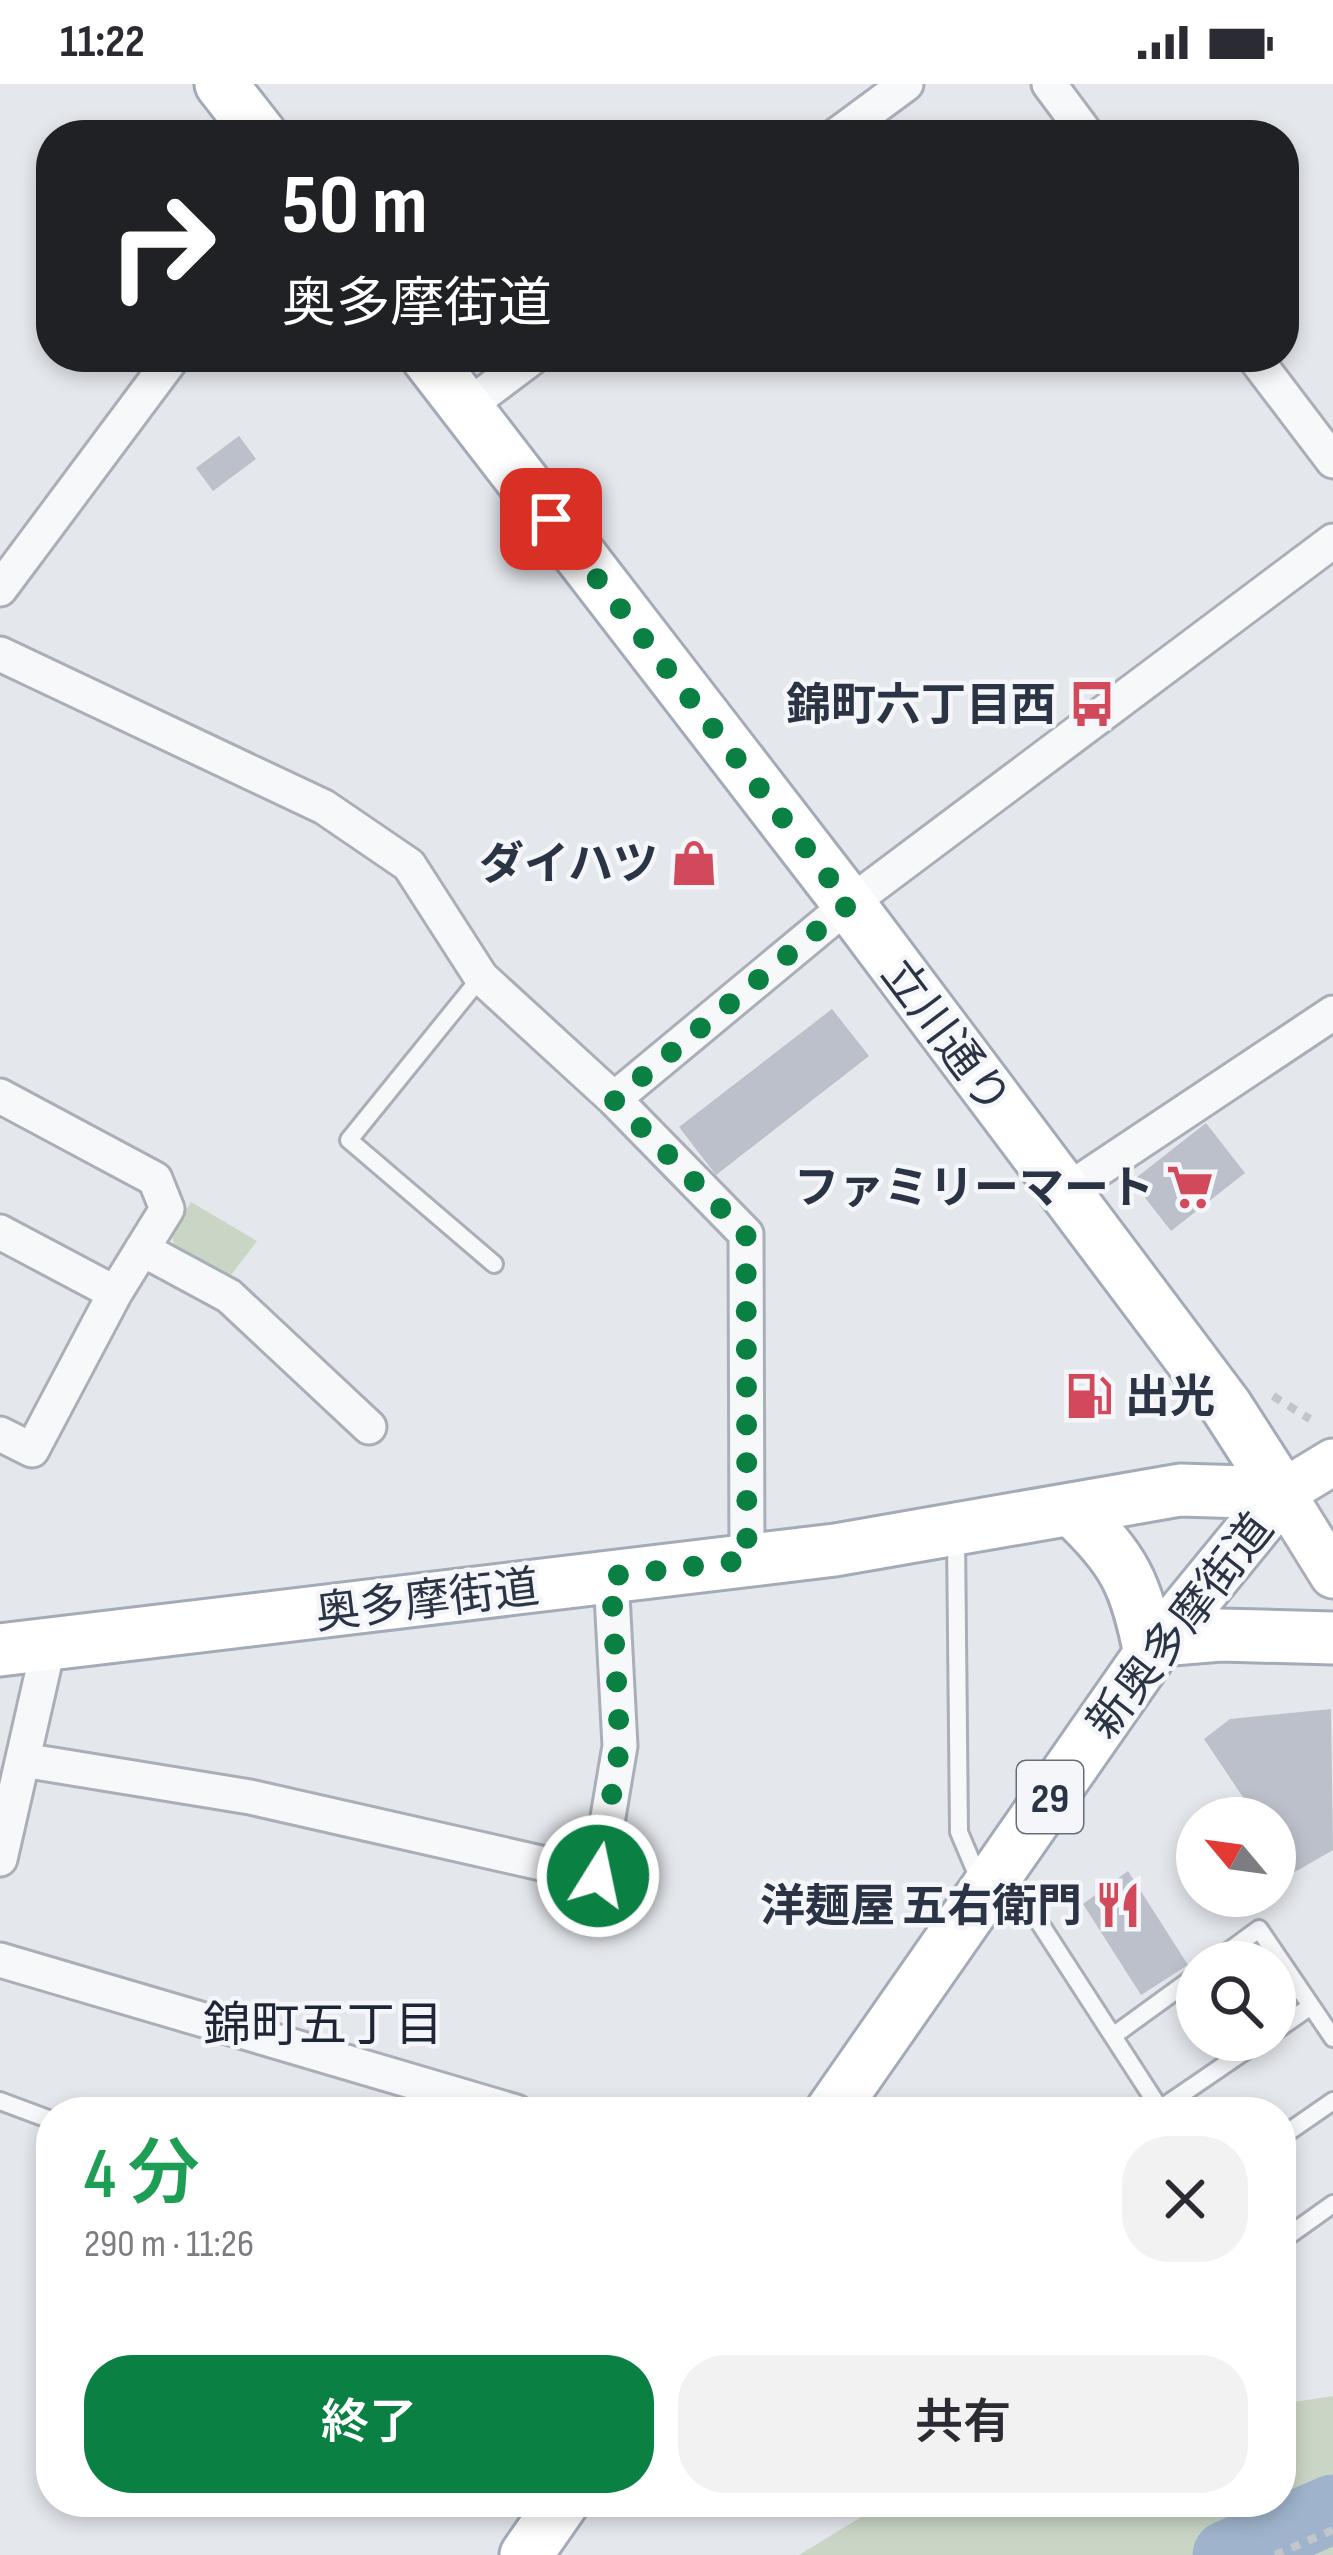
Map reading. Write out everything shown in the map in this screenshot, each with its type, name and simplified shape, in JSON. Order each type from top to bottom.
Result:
[{"type":"main road","points":[[221,84],[249,120]]},
{"type":"main road","name":"立川通り","points":[[438,372],[849,904],[1226,1406],[1282,1492]]},
{"type":"main road","points":[[1333,1462],[1282,1492],[1333,1575]]},
{"type":"main road","name":"奥多摩街道","points":[[25,1648],[747,1560],[1073,1511],[1180,1490],[1282,1492]]},
{"type":"main road","name":"新奥多摩街道","points":[[841,2097],[1155,1647],[1282,1492]]},
{"type":"main road","points":[[1073,1511],[1107,1543],[1139,1597],[1155,1647],[1221,1635],[1333,1637]]},
{"type":"main road","points":[[526,2555],[553,2517]]},
{"type":"street","points":[[857,120],[906,84]]},
{"type":"street","points":[[1049,84],[1076,120]]},
{"type":"street","points":[[0,589],[162,372]]},
{"type":"street","points":[[465,408],[513,372]]},
{"type":"street","points":[[1265,372],[1333,461]]},
{"type":"street","points":[[614,1100],[849,904],[1333,541]]},
{"type":"street","points":[[0,654],[324,807],[409,866],[481,977],[614,1100],[746,1234],[747,1560]]},
{"type":"street","points":[[1063,1192],[1333,1013]]},
{"type":"street","points":[[0,1096],[155,1179],[167,1209],[115,1293],[32,1450],[0,1434]]},
{"type":"street","points":[[0,1232],[115,1293]]},
{"type":"street","points":[[142,1249],[229,1296],[369,1427]]},
{"type":"street","points":[[23,1760],[250,1797],[598,1876],[620,1746],[611,1576]]},
{"type":"street","points":[[0,1859],[23,1760],[25,1648]]},
{"type":"street","points":[[0,1960],[465,2097]]},
{"type":"lane","points":[[481,977],[349,1140],[494,1264]]},
{"type":"lane","points":[[956,1529],[959,1832],[1113,2036],[1152,2097]]},
{"type":"lane","points":[[1243,1941],[1259,1929],[1267,1941]]},
{"type":"lane","points":[[1296,1984],[1333,2038]]},
{"type":"lane","points":[[1113,2036],[1176,1990]]},
{"type":"lane","points":[[1296,2016],[1311,2006]]},
{"type":"lane","points":[[1181,2097],[1231,2061]]},
{"type":"lane","points":[[0,2101],[36,2114]]},
{"type":"lane","points":[[1296,2127],[1333,2101]]},
{"type":"lane","points":[[1296,2230],[1333,2204]]},
{"type":"path","points":[[1261,1389],[1310,1419]]},
{"type":"path","points":[[1275,2555],[1333,2530]]},
{"type":"green space","points":[[191,1202],[257,1241],[225,1283],[176,1255],[172,1236]]},
{"type":"green space","points":[[1333,2396],[1333,2555],[799,2555],[861,2517],[1296,2517],[1296,2402]]},
{"type":"building","points":[[239,436],[256,459],[213,491],[196,468]]},
{"type":"building","points":[[832,1009],[869,1056],[716,1175],[679,1127]]},
{"type":"building","points":[[1206,1123],[1245,1173],[1171,1231],[1132,1181]]},
{"type":"building","points":[[1331,1709],[1333,1850],[1296,1871],[1296,1797],[1243,1797],[1204,1739],[1230,1719]]},
{"type":"building","points":[[1128,1871],[1176,1946],[1176,1973],[1141,1995],[1083,1904]]},
{"type":"waterway","points":[[1227,2555],[1333,2509]]},
{"type":"place","name":"錦町六丁目西","points":[[1092,704]]},
{"type":"place","name":"ダイハツ","points":[[694,863]]},
{"type":"place","name":"ファミリーマート","points":[[1190,1187]]},
{"type":"place","name":"出光","points":[[1089,1396]]},
{"type":"place","name":"洋麺屋 五右衛門","points":[[1118,1905]]},
{"type":"district","name":"錦町五丁目","points":[[323,2024]]},
{"type":"route","points":[[551,519],[849,904],[614,1100],[746,1234],[747,1560],[611,1576],[620,1746],[598,1876]]}]
